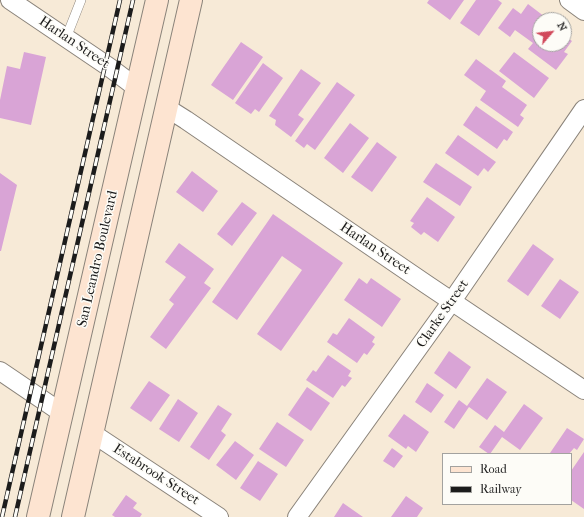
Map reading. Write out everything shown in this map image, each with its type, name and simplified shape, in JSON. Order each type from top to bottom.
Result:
[{"type":"main road","name":"San Leandro Boulevard","points":[[38,517],[157,0]]},
{"type":"main road","points":[[73,517],[191,0]]},
{"type":"street","name":"Harlan Street","points":[[10,0],[137,88]]},
{"type":"street","points":[[569,0],[584,11]]},
{"type":"street","name":"Harlan Street","points":[[167,108],[584,390]]},
{"type":"street","name":"Clarke Street","points":[[297,517],[452,301],[584,109]]},
{"type":"street","points":[[0,371],[62,413]]},
{"type":"street","name":"Estabrook Street","points":[[92,433],[219,517]]},
{"type":"lane","points":[[66,38],[81,0]]},
{"type":"building","points":[[429,0],[464,0],[450,20],[427,3]]},
{"type":"building","points":[[476,0],[498,0],[502,3],[479,36],[460,23]]},
{"type":"building","points":[[528,4],[538,12],[532,12],[532,42],[515,30],[510,37],[498,28],[513,8],[521,14]]},
{"type":"building","points":[[241,42],[263,57],[233,100],[211,85]]},
{"type":"building","points":[[532,44],[532,52],[528,49]]},
{"type":"building","points":[[24,52],[46,57],[31,125],[0,118],[0,100],[7,66],[20,69]]},
{"type":"building","points":[[514,52],[549,78],[534,98],[499,71]]},
{"type":"building","points":[[532,52],[564,52],[568,54],[556,70]]},
{"type":"building","points":[[476,59],[506,81],[502,87],[527,105],[520,115],[524,118],[518,127],[480,100],[486,91],[464,75]]},
{"type":"building","points":[[263,63],[283,78],[259,112],[255,109],[251,114],[235,103]]},
{"type":"building","points":[[301,69],[321,83],[298,115],[304,119],[291,137],[275,125],[276,120],[269,116]]},
{"type":"building","points":[[337,82],[355,95],[315,150],[307,144],[304,148],[295,141]]},
{"type":"building","points":[[476,106],[513,132],[507,141],[504,139],[497,149],[463,125]]},
{"type":"building","points":[[350,123],[369,138],[343,173],[324,158]]},
{"type":"building","points":[[458,135],[496,162],[488,172],[484,168],[478,176],[445,153]]},
{"type":"building","points":[[377,142],[397,157],[372,192],[351,177]]},
{"type":"building","points":[[436,163],[472,187],[460,206],[423,182]]},
{"type":"building","points":[[192,171],[218,191],[203,212],[176,192]]},
{"type":"building","points":[[0,173],[17,185],[1,251],[0,251]]},
{"type":"building","points":[[427,197],[455,217],[438,242],[424,232],[421,235],[411,227],[414,223],[410,221]]},
{"type":"building","points":[[242,202],[257,213],[232,246],[217,234]]},
{"type":"building","points":[[273,214],[343,263],[281,351],[257,334],[302,270],[282,256],[237,320],[212,302]]},
{"type":"building","points":[[179,243],[214,269],[204,283],[211,288],[166,349],[150,337],[174,304],[169,300],[186,277],[165,262]]},
{"type":"building","points":[[533,244],[554,259],[528,296],[507,281]]},
{"type":"building","points":[[359,278],[367,284],[371,278],[401,299],[382,327],[344,300]]},
{"type":"building","points":[[560,279],[579,292],[560,319],[541,306]]},
{"type":"building","points":[[349,318],[375,337],[372,342],[375,344],[367,355],[364,353],[357,363],[327,342],[333,333],[337,335]]},
{"type":"building","points":[[449,351],[471,367],[456,389],[434,373]]},
{"type":"building","points":[[328,355],[351,371],[348,376],[352,378],[345,387],[342,385],[333,398],[306,380],[313,370],[316,372]]},
{"type":"building","points":[[487,378],[507,392],[487,420],[469,407],[454,429],[444,422],[459,400],[467,406]]},
{"type":"building","points":[[149,381],[170,395],[151,422],[130,408]]},
{"type":"building","points":[[427,383],[444,395],[431,413],[415,402]]},
{"type":"building","points":[[307,387],[330,403],[311,431],[288,415]]},
{"type":"building","points":[[178,399],[198,413],[179,442],[159,429]]},
{"type":"building","points":[[524,404],[543,418],[520,450],[502,437],[491,453],[488,453],[479,447],[495,425],[504,432]]},
{"type":"building","points":[[218,405],[232,414],[221,431],[226,435],[209,460],[190,447]]},
{"type":"building","points":[[404,414],[429,432],[416,452],[408,446],[406,449],[388,436]]},
{"type":"building","points":[[277,422],[304,440],[286,467],[259,449]]},
{"type":"building","points":[[567,428],[584,439],[577,450],[574,448],[570,453],[550,453]]},
{"type":"building","points":[[235,441],[254,455],[236,480],[216,465]]},
{"type":"building","points":[[392,448],[403,456],[394,468],[383,461]]},
{"type":"building","points":[[584,452],[584,509],[572,501],[572,470]]},
{"type":"building","points":[[258,461],[278,474],[260,501],[240,488]]},
{"type":"building","points":[[126,495],[137,503],[133,508],[142,514],[140,517],[115,517],[112,515]]},
{"type":"building","points":[[406,496],[423,508],[417,517],[391,517]]},
{"type":"building","points":[[343,503],[363,517],[334,517]]},
{"type":"railway","points":[[2,517],[120,0]]},
{"type":"railway","points":[[15,517],[133,0]]}]
